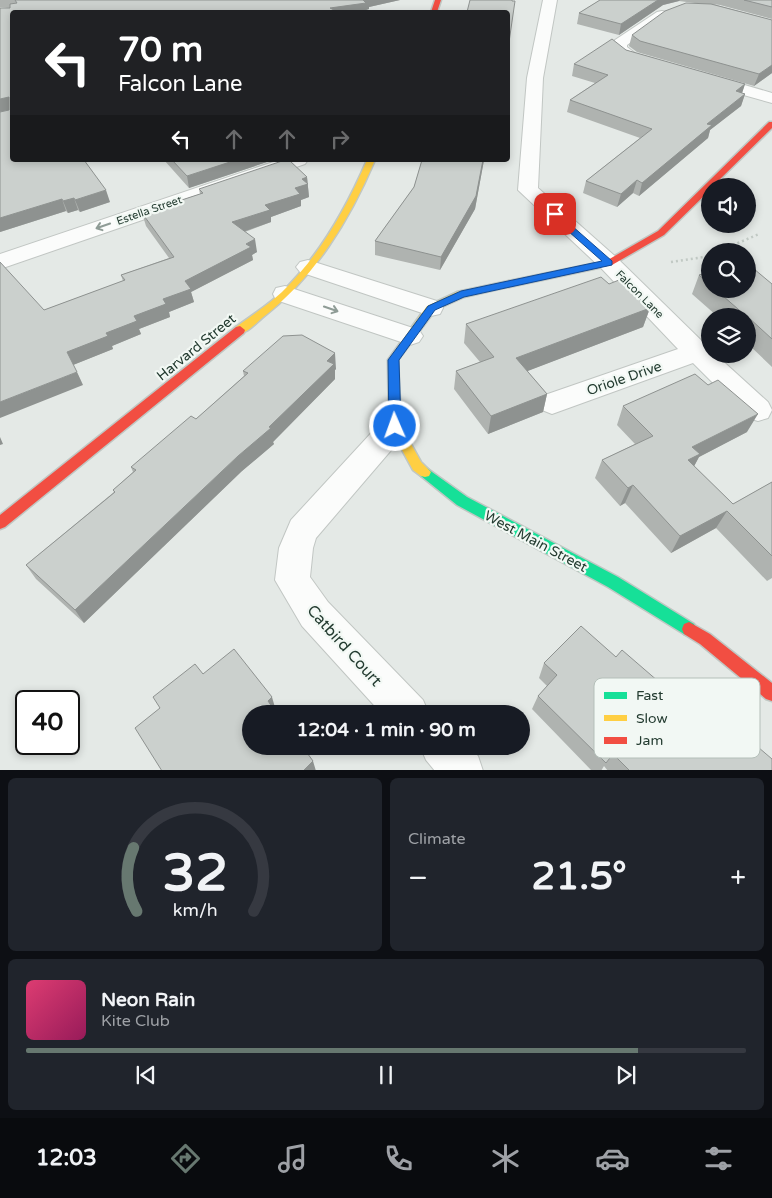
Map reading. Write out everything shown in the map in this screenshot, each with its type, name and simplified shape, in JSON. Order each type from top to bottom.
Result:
[{"type":"street","name":"Falcon Lane","points":[[550,0],[535,78],[528,190],[609,263],[697,352],[758,410]]},
{"type":"street","points":[[667,67],[630,57],[619,50],[620,43],[668,11],[678,8]]},
{"type":"street","points":[[695,76],[772,98]]},
{"type":"street","name":"West Main Street","points":[[756,678],[705,639],[613,582],[462,501],[417,466],[395,426],[393,360],[431,308],[461,294],[609,263],[661,233],[772,124]]},
{"type":"street","name":"Estella Street","points":[[0,262],[292,162]]},
{"type":"street","name":"Harvard Street","points":[[0,523],[285,294],[329,244],[360,187],[370,162]]},
{"type":"street","points":[[308,267],[431,308]]},
{"type":"street","points":[[285,294],[410,336]]},
{"type":"street","name":"Oriole Drive","points":[[552,403],[697,352]]},
{"type":"street","name":"Catbird Court","points":[[395,426],[303,530],[296,548],[292,580],[315,614],[401,705]]},
{"type":"street","name":"West Main Street","points":[[760,681],[770,689]]},
{"type":"street","points":[[449,755],[463,770]]},
{"type":"path","points":[[738,243],[759,234]]},
{"type":"building","points":[[15,0],[363,0],[366,3],[330,8],[334,10],[10,10],[10,162],[85,162],[106,190],[75,200],[74,198],[63,201],[62,199],[0,218],[0,112],[9,110],[9,97],[0,99],[0,8],[10,8],[10,4],[17,3]]},
{"type":"building","points":[[470,0],[515,1],[510,35],[510,10],[468,10]]},
{"type":"building","points":[[600,0],[658,0],[621,24],[579,13]]},
{"type":"building","points":[[744,0],[772,0],[772,7]]},
{"type":"building","points":[[686,3],[711,4],[772,20],[772,65],[759,74],[640,41],[632,35],[665,11]]},
{"type":"building","points":[[612,39],[626,50],[745,84],[736,91],[745,94],[707,124],[712,125],[642,183],[637,180],[621,194],[586,181],[652,129],[570,100],[608,75],[574,64]]},
{"type":"building","points":[[174,162],[230,162],[187,176]]},
{"type":"building","points":[[279,162],[291,162],[307,177],[302,179],[308,184],[295,188],[300,194],[265,205],[270,210],[232,222],[255,239],[246,244],[251,247],[185,281],[191,289],[163,299],[166,304],[134,316],[137,321],[106,333],[108,336],[67,352],[77,372],[0,402],[0,262],[44,310],[125,280],[121,275],[174,257],[142,213],[203,193],[199,189]]},
{"type":"building","points":[[421,162],[483,162],[476,196],[441,257],[375,241],[414,187]]},
{"type":"building","points":[[756,271],[772,284],[772,339],[756,324],[756,308],[737,308],[725,298],[756,298]]},
{"type":"building","points":[[601,277],[609,284],[619,280],[650,308],[516,358],[547,394],[491,416],[456,371],[494,357],[466,324]]},
{"type":"building","points":[[302,335],[335,353],[327,361],[334,364],[269,427],[271,428],[238,456],[75,610],[26,565],[115,492],[113,490],[136,470],[131,467],[191,416],[196,419],[248,373],[243,371],[283,336]]},
{"type":"building","points":[[695,374],[708,385],[718,380],[758,414],[692,447],[700,454],[688,460],[733,504],[772,482],[772,556],[727,511],[680,536],[633,485],[628,488],[602,460],[653,436],[623,406]]},
{"type":"building","points":[[581,626],[616,657],[622,650],[654,678],[594,678],[594,751],[538,696],[557,675],[544,663]]},
{"type":"building","points":[[234,649],[272,697],[268,701],[271,705],[242,705],[242,755],[309,755],[313,761],[304,770],[161,770],[135,728],[160,708],[153,697],[195,664],[203,674]]},
{"type":"building","points":[[760,749],[772,759],[772,770],[629,770],[617,758],[760,758]]},
{"type":"building","points":[[601,758],[610,758],[606,763]]},
{"type":"traffic: fast","points":[[425,472],[462,501],[613,582],[689,629]]},
{"type":"traffic: slow","points":[[240,330],[285,294],[312,264],[335,232],[355,197],[370,162]]},
{"type":"traffic: slow","points":[[425,472],[417,466],[395,426],[393,360],[431,308],[461,294],[509,284]]},
{"type":"traffic: jam","points":[[435,10],[438,0]]},
{"type":"traffic: jam","points":[[509,284],[609,263],[661,233],[772,124]]},
{"type":"traffic: jam","points":[[0,523],[240,330]]},
{"type":"traffic: jam","points":[[689,629],[705,639],[753,678]]},
{"type":"traffic: jam","points":[[760,683],[772,693]]},
{"type":"route","points":[[395,426],[393,360],[431,308],[461,294],[609,263],[555,214]]}]
